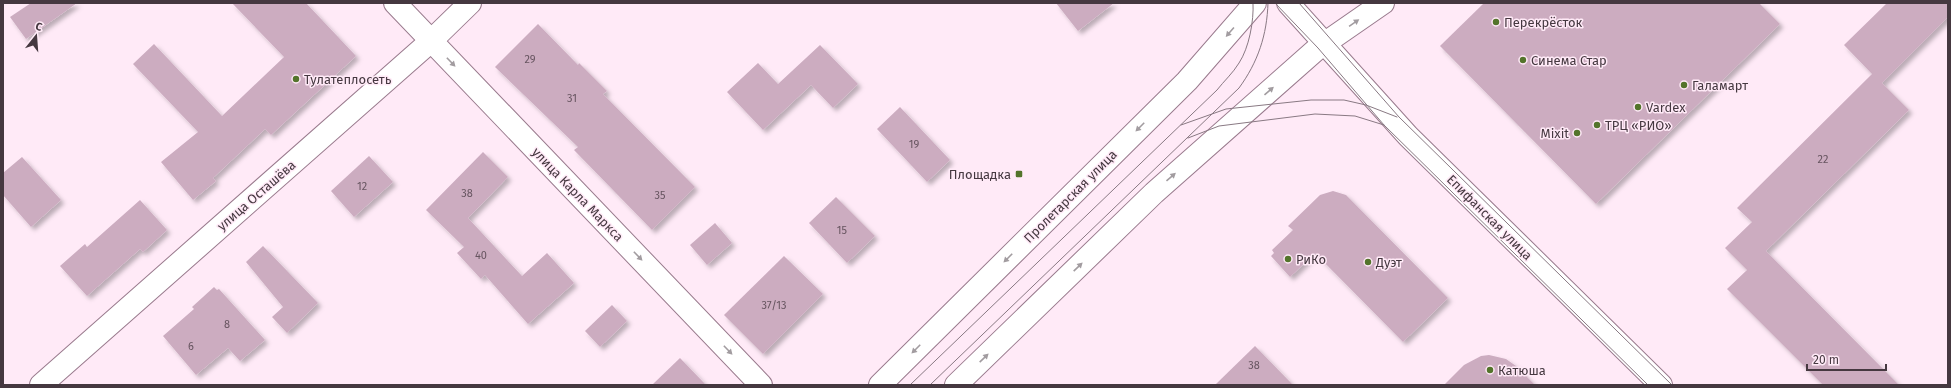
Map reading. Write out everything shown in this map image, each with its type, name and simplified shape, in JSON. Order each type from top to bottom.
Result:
[{"type":"street","name":"улица Карла Маркса","points":[[395,3],[761,385]]},
{"type":"street","name":"улица Осташёва","points":[[41,385],[431,41],[470,3]]},
{"type":"street","name":"Пролетарская улица","points":[[880,385],[1187,81],[1255,3]]},
{"type":"street","points":[[1288,3],[1325,44]]},
{"type":"street","points":[[956,385],[1154,192],[1325,44],[1383,3]]},
{"type":"street","name":"Епифанская улица","points":[[1325,44],[1408,136],[1661,385]]},
{"type":"building","points":[[31,3],[77,3],[26,39],[10,17]]},
{"type":"building","points":[[232,3],[306,3],[356,56],[271,135],[265,129],[213,178],[216,181],[193,200],[161,162],[198,132],[133,64],[154,44],[222,116],[284,57]]},
{"type":"building","points":[[1056,3],[1114,3],[1078,31]]},
{"type":"building","name":"ТРЦ «РИО»","points":[[1484,3],[1759,3],[1780,24],[1596,204],[1440,46]]},
{"type":"building","points":[[1887,3],[1948,3],[1948,17],[1882,83],[1909,110],[1766,251],[1899,385],[1823,385],[1727,289],[1747,270],[1725,248],[1752,222],[1737,208],[1872,74],[1844,45]]},
{"type":"building","points":[[538,24],[578,65],[579,63],[607,91],[603,94],[695,187],[652,230],[574,150],[578,147],[495,67]]},
{"type":"building","points":[[820,45],[858,84],[833,108],[811,85],[763,130],[727,92],[758,63],[778,84]]},
{"type":"building","points":[[900,107],[950,160],[927,182],[877,129]]},
{"type":"building","points":[[483,152],[508,177],[468,218],[522,276],[547,253],[574,283],[528,324],[485,275],[481,279],[457,253],[464,247],[426,210]]},
{"type":"building","points":[[369,156],[393,182],[354,217],[331,191]]},
{"type":"building","points":[[22,157],[61,200],[31,227],[3,195],[3,173]]},
{"type":"building","name":"Дуэт","points":[[1333,191],[1346,195],[1448,298],[1403,342],[1315,253],[1290,277],[1271,256],[1274,253],[1272,250],[1293,230],[1288,226],[1320,195]]},
{"type":"building","points":[[836,197],[875,236],[847,263],[809,223]]},
{"type":"building","points":[[140,200],[167,230],[143,252],[140,249],[87,296],[60,266],[85,244],[87,247]]},
{"type":"building","points":[[715,223],[732,243],[707,265],[690,245]]},
{"type":"building","points":[[263,246],[318,303],[287,333],[272,317],[283,307],[246,262]]},
{"type":"building","points":[[784,256],[823,294],[763,354],[724,315]]},
{"type":"building","points":[[214,287],[217,290],[219,289],[265,340],[240,361],[228,348],[196,375],[163,336],[194,309],[192,307]]},
{"type":"building","points":[[612,305],[627,321],[600,347],[585,331]]},
{"type":"building","points":[[1255,346],[1293,385],[1215,385]]},
{"type":"building","name":"Катюша","points":[[1489,355],[1506,359],[1516,366],[1535,385],[1444,385],[1464,365],[1481,356]]},
{"type":"building","points":[[680,358],[706,385],[652,385]]},
{"type":"tram line","points":[[910,385],[1217,90],[1237,67],[1246,50],[1252,26],[1253,3]]},
{"type":"tram line","points":[[930,385],[1239,88],[1246,78],[1260,48],[1266,26],[1268,3]]},
{"type":"tram line","points":[[1275,3],[1318,48],[1384,125],[1648,385]]},
{"type":"tram line","points":[[1299,3],[1399,117],[1672,385]]},
{"type":"tram line","points":[[1181,125],[1226,109],[1311,100],[1344,100],[1366,105],[1397,117]]},
{"type":"tram line","points":[[1188,138],[1219,126],[1315,114],[1355,116],[1384,125]]},
{"type":"place","name":"Перекрёсток","points":[[1496,22]]},
{"type":"place","name":"Синема Стар","points":[[1523,60]]},
{"type":"place","name":"Тулатеплосеть","points":[[296,79]]},
{"type":"place","name":"Галамарт","points":[[1684,85]]},
{"type":"place","name":"Vardex","points":[[1638,107]]},
{"type":"place","name":"ТРЦ «РИО»","points":[[1597,125]]},
{"type":"place","name":"Mixit","points":[[1577,133]]},
{"type":"place","name":"Площадка","points":[[1019,174]]},
{"type":"place","name":"РиКо","points":[[1288,259]]},
{"type":"place","name":"Дуэт","points":[[1368,262]]},
{"type":"place","name":"Катюша","points":[[1490,370]]}]
